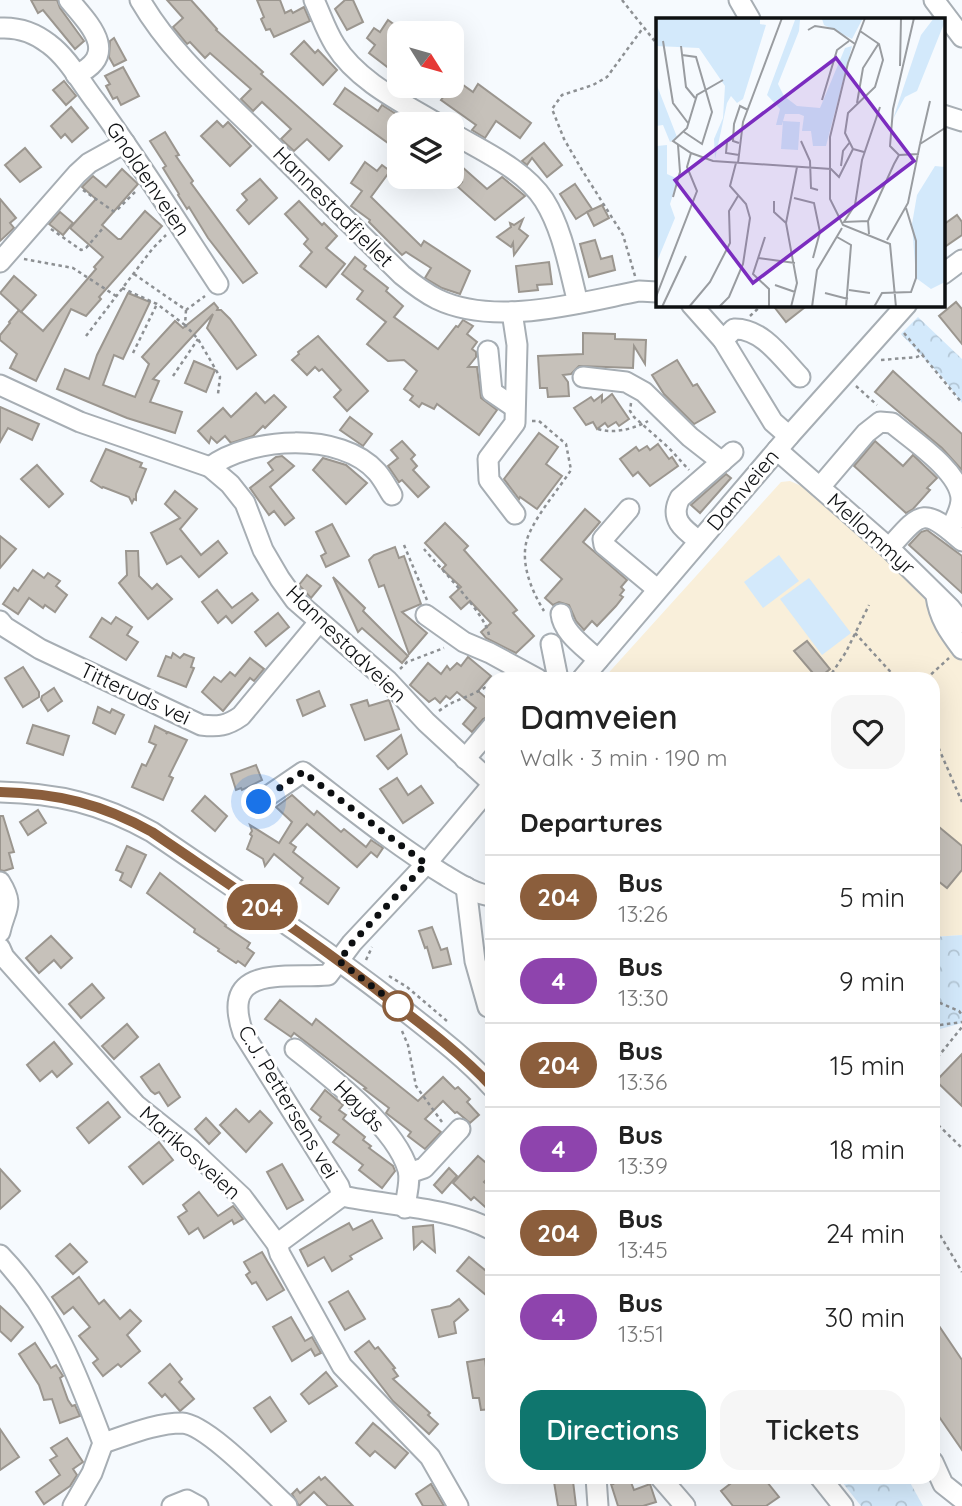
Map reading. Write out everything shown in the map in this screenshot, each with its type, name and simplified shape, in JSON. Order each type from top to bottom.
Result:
[{"type":"street","points":[[69,0],[91,25],[98,44],[93,66],[76,75]]},
{"type":"street","name":"Hannestadfjellet","points":[[140,0],[155,26],[177,52],[402,275],[438,300],[479,311],[512,312],[648,291]]},
{"type":"street","points":[[314,0],[335,46],[351,64],[388,94],[418,112]]},
{"type":"street","points":[[739,0],[749,18]]},
{"type":"street","points":[[934,0],[962,37]]},
{"type":"street","name":"Gnoldenveien","points":[[0,28],[23,29],[40,37],[59,53],[125,143],[218,284]]},
{"type":"street","points":[[944,115],[962,121]]},
{"type":"street","points":[[464,140],[512,170],[542,198],[560,237],[578,303]]},
{"type":"street","points":[[4,258],[71,180],[89,163],[125,143]]},
{"type":"street","points":[[944,273],[962,260]]},
{"type":"street","points":[[693,306],[723,340],[783,443]]},
{"type":"street","name":"Damveien","points":[[588,672],[783,443],[905,306]]},
{"type":"street","points":[[512,312],[517,345],[514,415],[488,459],[489,480],[515,514]]},
{"type":"street","points":[[723,340],[734,329],[752,332],[800,376]]},
{"type":"street","points":[[488,351],[492,392],[514,415]]},
{"type":"street","points":[[583,377],[634,386],[644,392],[690,437],[727,457],[680,498],[675,512],[684,530],[699,541]]},
{"type":"street","name":"Hannestadveien","points":[[0,385],[80,422],[210,467],[230,484],[245,503],[263,550],[296,600],[388,681],[426,722],[485,778]]},
{"type":"street","points":[[820,487],[866,433],[880,422],[886,421],[908,436],[954,476],[961,500],[956,536],[928,517],[920,517],[913,521],[889,548]]},
{"type":"street","name":"Mellommyr","points":[[783,443],[820,487],[889,548],[962,623]]},
{"type":"street","points":[[210,467],[219,460],[269,444],[323,445],[349,453],[376,471],[392,495]]},
{"type":"street","points":[[629,509],[603,539],[604,545],[657,589]]},
{"type":"street","points":[[936,595],[938,611],[946,628],[961,648]]},
{"type":"street","points":[[553,613],[598,660]]},
{"type":"street","points":[[426,615],[464,642],[490,653],[522,672]]},
{"type":"street","name":"Titteruds vei","points":[[0,621],[40,649],[201,725],[219,727],[241,716],[319,622]]},
{"type":"street","points":[[551,644],[557,672]]},
{"type":"street","points":[[465,759],[485,735]]},
{"type":"street","points":[[259,802],[303,772],[426,864],[485,895]]},
{"type":"street","points":[[0,792],[66,798],[122,815],[152,832],[339,961],[442,1040],[485,1079]]},
{"type":"street","points":[[339,961],[352,943],[426,864],[485,792]]},
{"type":"street","points":[[0,882],[9,896],[9,903],[0,932]]},
{"type":"street","points":[[466,887],[475,961],[485,996]]},
{"type":"street","name":"Marikosveien","points":[[0,948],[4,957],[136,1105],[191,1149],[242,1197],[277,1244],[342,1366],[430,1457],[458,1506]]},
{"type":"street","name":"C.J. Pettersens vei","points":[[339,961],[328,975],[267,976],[251,983],[239,998],[236,1015],[243,1033],[339,1186],[342,1196]]},
{"type":"street","name":"Høyås","points":[[295,1049],[343,1086],[381,1126],[404,1159],[409,1174]]},
{"type":"street","points":[[405,1208],[409,1174],[424,1168],[457,1133]]},
{"type":"street","name":"C.J. Pettersens vei","points":[[277,1244],[342,1196],[449,1214],[485,1226]]},
{"type":"street","points":[[0,1255],[23,1279],[53,1324],[77,1371],[103,1443],[92,1473],[73,1506]]},
{"type":"street","points":[[103,1443],[166,1424],[185,1423],[202,1430],[217,1442],[287,1506]]},
{"type":"street","points":[[940,1477],[943,1484],[962,1499]]},
{"type":"street","points":[[596,1484],[598,1506]]},
{"type":"street","points":[[666,1484],[685,1506]]},
{"type":"street","points":[[826,1484],[843,1506]]},
{"type":"street","points":[[172,1506],[187,1500],[198,1506]]},
{"type":"path","points":[[622,0],[656,43]]},
{"type":"path","points":[[643,27],[607,77],[593,85],[562,95],[552,108],[564,139],[623,235],[648,291]]},
{"type":"path","points":[[71,180],[113,211],[135,192]]},
{"type":"path","points":[[37,218],[82,250],[104,227]]},
{"type":"path","points":[[86,336],[153,248],[178,223]]},
{"type":"path","points":[[4,258],[73,268],[116,296]]},
{"type":"path","points":[[133,274],[187,310]]},
{"type":"path","points":[[185,324],[187,310],[218,284]]},
{"type":"path","points":[[122,288],[157,304],[185,324],[198,339],[220,377],[218,394]]},
{"type":"path","points":[[133,353],[157,304]]},
{"type":"path","points":[[904,333],[962,402]]},
{"type":"path","points":[[173,376],[198,339]]},
{"type":"path","points":[[875,360],[917,357],[923,354]]},
{"type":"path","points":[[853,384],[879,407],[886,421]]},
{"type":"path","points":[[634,386],[630,411],[641,425],[669,447],[699,481]]},
{"type":"path","points":[[598,429],[608,433],[641,425],[663,411]]},
{"type":"path","points":[[514,415],[539,421],[566,444],[571,470],[528,535],[526,564],[533,594],[553,613]]},
{"type":"path","points":[[404,545],[427,602],[426,615]]},
{"type":"path","points":[[424,549],[488,628],[490,653]]},
{"type":"path","points":[[832,672],[869,605]]},
{"type":"path","points":[[855,633],[891,672]]},
{"type":"path","points":[[388,681],[407,662],[441,649],[457,647],[464,642]]},
{"type":"path","points":[[934,672],[961,648]]},
{"type":"path","points":[[426,722],[445,706],[485,688]]},
{"type":"path","points":[[940,751],[962,802]]},
{"type":"path","points":[[940,1003],[960,1011],[962,1015]]},
{"type":"path","points":[[940,1026],[962,1025]]},
{"type":"path","points":[[940,1054],[962,1025]]},
{"type":"path","points":[[400,1029],[405,1035],[416,1086],[457,1133]]},
{"type":"path","points":[[940,1127],[962,1148]]},
{"type":"path","points":[[940,1235],[962,1272]]},
{"type":"shaded area","points":[[790,481],[835,501],[962,623],[962,935],[940,937],[940,672],[609,672],[781,482]]},
{"type":"green space","points":[[918,317],[962,359],[962,403],[943,378],[901,334]]},
{"type":"green space","points":[[779,555],[799,581],[763,608],[744,582]]},
{"type":"green space","points":[[809,578],[851,633],[822,655],[780,599]]},
{"type":"green space","points":[[962,935],[962,1023],[940,1029],[940,937]]},
{"type":"green space","points":[[844,1484],[911,1484],[923,1506],[861,1506]]},
{"type":"building","points":[[31,0],[57,0],[84,41],[75,49],[43,10],[38,13]]},
{"type":"building","points":[[167,0],[191,0],[216,30],[263,72],[261,74],[342,146],[329,160],[307,139],[294,151],[281,139],[291,129],[262,102],[253,111],[241,99],[251,89],[210,53],[205,58],[190,42],[187,44],[173,27],[183,18]]},
{"type":"building","points":[[257,0],[280,0],[285,13],[291,10],[293,13],[304,7],[310,21],[274,37],[270,29],[266,30]]},
{"type":"building","points":[[345,0],[353,0],[363,22],[347,30],[335,9]]},
{"type":"building","points":[[387,22],[387,67],[369,53],[375,45],[367,38],[374,28],[380,32]]},
{"type":"building","points":[[114,38],[126,60],[114,66],[109,57],[110,41]]},
{"type":"building","points":[[304,41],[315,53],[318,50],[337,70],[323,85],[291,54]]},
{"type":"building","points":[[123,67],[139,96],[121,105],[117,97],[113,99],[106,86],[110,84],[105,76]]},
{"type":"building","points":[[64,81],[76,96],[66,105],[53,90]]},
{"type":"building","points":[[478,84],[531,123],[520,138],[496,121],[485,138],[472,130],[476,125],[464,116],[464,112],[458,112],[441,100],[464,98],[464,86],[473,92]]},
{"type":"building","points":[[345,88],[378,111],[382,105],[393,112],[387,112],[387,142],[334,104]]},
{"type":"building","points":[[71,107],[88,128],[72,142],[65,134],[61,138],[51,126]]},
{"type":"building","points":[[217,121],[223,127],[228,122],[251,146],[230,166],[201,136]]},
{"type":"building","points":[[165,132],[179,155],[176,156],[193,181],[191,183],[257,273],[243,283],[208,238],[189,207],[187,209],[163,168],[166,166],[150,141]]},
{"type":"building","points":[[544,143],[562,165],[547,177],[532,158],[527,165],[522,161]]},
{"type":"building","points":[[25,148],[41,167],[20,182],[5,165]]},
{"type":"building","points":[[365,162],[377,171],[382,165],[387,169],[387,175],[371,197],[421,246],[424,241],[470,271],[460,294],[425,278],[431,268],[406,252],[402,255],[370,220],[351,206],[362,191],[351,183]]},
{"type":"building","points":[[122,169],[138,184],[102,225],[121,239],[145,211],[162,226],[99,297],[101,299],[86,316],[71,309],[36,381],[10,368],[17,354],[0,340],[0,335],[19,310],[43,331],[96,269],[94,267],[103,257],[70,228],[96,199],[82,187],[93,176],[106,187]]},
{"type":"building","points":[[464,169],[487,189],[502,177],[525,196],[495,220],[460,189],[464,189]]},
{"type":"building","points":[[260,179],[277,198],[249,224],[237,210],[247,200],[242,194]]},
{"type":"building","points":[[575,184],[592,209],[576,219],[560,194]]},
{"type":"building","points":[[0,199],[16,218],[10,223],[14,228],[0,241]]},
{"type":"building","points":[[299,201],[337,236],[326,248],[345,264],[326,287],[300,266],[312,252],[304,244],[308,239],[285,214]]},
{"type":"building","points":[[602,205],[609,218],[594,226],[587,212]]},
{"type":"building","points":[[60,212],[73,223],[63,235],[49,224]]},
{"type":"building","points":[[957,215],[962,222],[962,235],[944,247],[944,224]]},
{"type":"building","points":[[523,219],[519,229],[528,236],[514,255],[513,243],[511,247],[497,237],[511,227],[510,223],[514,225]]},
{"type":"building","points":[[595,240],[601,259],[612,256],[615,270],[589,277],[580,244]]},
{"type":"building","points":[[355,257],[403,306],[394,317],[438,349],[463,320],[473,326],[467,334],[477,342],[472,349],[476,352],[476,357],[468,367],[477,367],[481,398],[497,410],[479,435],[437,404],[434,409],[422,403],[419,407],[410,400],[413,396],[404,389],[417,371],[404,360],[388,361],[367,344],[386,322],[357,299],[363,291],[342,274]]},
{"type":"building","points":[[549,262],[552,284],[537,285],[538,290],[519,292],[516,266]]},
{"type":"building","points":[[14,276],[36,295],[21,312],[0,293]]},
{"type":"building","points":[[128,293],[150,302],[123,359],[114,355],[103,385],[135,397],[149,364],[142,357],[175,321],[183,328],[214,303],[217,310],[221,310],[230,319],[256,355],[237,369],[207,328],[213,314],[153,379],[159,381],[150,402],[182,412],[175,433],[127,418],[57,389],[65,369],[89,379],[97,355]]},
{"type":"building","points":[[956,302],[962,309],[962,344],[939,316]]},
{"type":"building","points":[[774,306],[806,306],[786,322]]},
{"type":"building","points":[[583,333],[615,334],[615,339],[646,340],[645,364],[634,346],[633,368],[579,366],[571,374],[563,375],[568,382],[569,396],[548,397],[547,388],[540,388],[538,356],[583,354]]},
{"type":"building","points":[[318,336],[368,391],[347,411],[334,397],[341,390],[322,369],[319,371],[315,367],[307,375],[292,360]]},
{"type":"building","points":[[677,360],[693,386],[697,384],[715,412],[694,424],[664,394],[652,375]]},
{"type":"building","points":[[194,361],[215,370],[206,392],[185,383]]},
{"type":"building","points":[[893,371],[962,434],[962,470],[942,448],[875,392]]},
{"type":"building","points":[[256,393],[265,403],[274,395],[286,407],[253,436],[231,443],[225,436],[217,443],[211,437],[209,443],[198,431],[223,408],[231,417]]},
{"type":"building","points":[[612,394],[629,419],[619,426],[616,422],[608,427],[605,423],[597,429],[593,422],[586,425],[574,408],[591,397],[594,401],[602,395],[602,402]]},
{"type":"building","points":[[0,407],[39,424],[32,440],[8,428],[0,442]]},
{"type":"building","points":[[350,417],[372,434],[363,446],[340,430]]},
{"type":"building","points":[[539,433],[558,447],[546,464],[562,476],[537,509],[520,497],[519,499],[504,479]]},
{"type":"building","points":[[402,441],[415,455],[411,459],[417,466],[413,470],[429,487],[418,497],[402,480],[399,482],[388,466],[398,458],[391,450]]},
{"type":"building","points":[[875,441],[903,466],[913,455],[937,478],[927,488],[930,490],[906,513],[854,466]]},
{"type":"building","points":[[658,444],[678,466],[650,486],[638,472],[633,476],[620,459],[636,447],[639,451],[647,446],[650,450]]},
{"type":"building","points":[[106,449],[142,463],[140,467],[146,469],[136,500],[132,503],[129,497],[102,488],[91,481]]},
{"type":"building","points":[[282,456],[294,466],[270,487],[294,518],[285,525],[274,511],[269,515],[250,488],[273,470],[268,463]]},
{"type":"building","points":[[323,458],[346,465],[367,483],[346,504],[313,470]]},
{"type":"building","points":[[37,465],[63,494],[49,507],[21,479]]},
{"type":"building","points":[[726,474],[731,478],[700,513],[691,505]]},
{"type":"building","points":[[175,491],[197,509],[180,529],[201,555],[218,541],[227,553],[199,577],[181,556],[167,564],[151,533],[180,518],[165,504]]},
{"type":"building","points":[[585,509],[600,522],[583,542],[627,580],[621,587],[624,590],[620,595],[623,597],[616,606],[597,626],[592,621],[584,630],[576,621],[569,605],[559,602],[553,605],[545,598],[562,579],[541,560]]},
{"type":"building","points":[[445,523],[468,546],[464,550],[517,610],[513,613],[534,636],[516,653],[486,638],[481,632],[491,623],[470,601],[461,609],[450,597],[461,587],[442,569],[446,565],[425,543]]},
{"type":"building","points":[[332,524],[349,556],[326,567],[321,556],[326,553],[316,532]]},
{"type":"building","points":[[927,530],[962,556],[962,593],[909,545],[921,532]]},
{"type":"building","points":[[0,536],[16,549],[0,568]]},
{"type":"building","points":[[395,547],[399,558],[404,556],[421,604],[402,612],[427,633],[409,654],[384,585],[379,587],[369,560],[374,555]]},
{"type":"building","points":[[126,551],[138,551],[139,576],[152,589],[157,584],[172,599],[148,619],[119,583],[127,575]]},
{"type":"building","points":[[33,570],[44,578],[48,573],[60,581],[56,586],[67,595],[55,612],[45,605],[43,608],[29,598],[18,614],[3,604],[14,588],[18,591]]},
{"type":"building","points":[[307,575],[321,586],[311,598],[299,585]]},
{"type":"building","points":[[333,577],[408,656],[402,663],[362,628],[358,632]]},
{"type":"building","points":[[217,590],[232,608],[252,593],[258,600],[232,623],[226,616],[218,623],[202,602]]},
{"type":"building","points":[[278,613],[289,627],[266,646],[255,632]]},
{"type":"building","points":[[116,617],[132,627],[127,635],[138,642],[126,660],[90,637],[102,618],[111,624]]},
{"type":"building","points":[[807,641],[830,669],[826,672],[812,672],[794,651]]},
{"type":"building","points":[[173,653],[180,658],[184,654],[194,658],[191,667],[194,668],[186,687],[158,676],[166,656],[171,658]]},
{"type":"building","points":[[468,657],[486,672],[485,683],[478,691],[485,697],[485,718],[472,732],[463,724],[476,708],[457,692],[450,699],[446,696],[440,703],[435,698],[429,702],[410,685],[428,663],[441,674],[447,666],[450,670],[457,663],[461,666]]},
{"type":"building","points":[[250,658],[264,669],[254,681],[250,678],[223,711],[202,692],[214,677],[221,682],[230,672],[235,676]]},
{"type":"building","points":[[23,667],[39,692],[39,697],[23,707],[5,678]]},
{"type":"building","points":[[54,688],[62,701],[48,711],[41,700],[42,696]]},
{"type":"building","points":[[319,691],[325,706],[303,716],[297,700]]},
{"type":"building","points":[[367,700],[369,706],[389,700],[399,729],[365,740],[351,705]]},
{"type":"building","points":[[98,707],[110,713],[112,709],[124,715],[115,734],[93,723]]},
{"type":"building","points":[[33,725],[69,736],[63,755],[27,743]]},
{"type":"building","points":[[155,726],[167,732],[166,734],[168,732],[187,740],[169,776],[173,778],[163,800],[132,787],[142,764],[146,766],[156,745],[149,742]]},
{"type":"building","points":[[401,735],[407,754],[388,769],[377,756]]},
{"type":"building","points":[[256,765],[262,780],[242,790],[236,790],[231,774]]},
{"type":"building","points":[[397,778],[408,795],[421,786],[433,803],[403,823],[380,789]]},
{"type":"building","points":[[292,795],[314,815],[317,811],[341,832],[344,829],[366,847],[371,840],[383,848],[377,857],[371,852],[357,867],[307,824],[290,843],[296,847],[293,852],[339,888],[328,904],[300,883],[303,878],[274,854],[265,866],[263,859],[247,849],[252,836],[250,825],[279,843],[292,822],[276,807]]},
{"type":"building","points":[[205,796],[227,816],[215,831],[192,811]]},
{"type":"building","points":[[38,810],[46,823],[28,835],[20,822]]},
{"type":"building","points":[[0,816],[3,816],[14,852],[9,853],[13,868],[4,871],[0,870]]},
{"type":"building","points":[[940,828],[962,846],[962,870],[947,888],[940,882]]},
{"type":"building","points":[[127,846],[146,855],[131,887],[120,880],[123,873],[116,870]]},
{"type":"building","points":[[160,873],[250,943],[247,948],[254,953],[245,966],[218,951],[219,949],[194,932],[195,929],[147,893]]},
{"type":"building","points":[[432,927],[441,950],[447,948],[451,964],[433,968],[419,931]]},
{"type":"building","points":[[51,936],[72,958],[61,968],[54,960],[39,973],[26,958]]},
{"type":"building","points":[[92,984],[104,998],[81,1018],[69,1004]]},
{"type":"building","points":[[280,1000],[312,1025],[316,1019],[418,1101],[443,1077],[470,1099],[467,1102],[479,1115],[470,1123],[443,1101],[425,1119],[441,1132],[425,1149],[408,1136],[411,1132],[386,1113],[389,1108],[364,1089],[366,1088],[294,1033],[291,1037],[265,1019]]},
{"type":"building","points":[[127,1024],[138,1037],[114,1059],[102,1046]]},
{"type":"building","points":[[54,1042],[72,1064],[57,1077],[52,1071],[40,1081],[27,1065]]},
{"type":"building","points":[[962,1054],[962,1106],[940,1085],[940,1077]]},
{"type":"building","points":[[159,1064],[180,1097],[168,1106],[159,1092],[155,1094],[151,1091],[141,1077]]},
{"type":"building","points":[[325,1090],[343,1105],[339,1110],[346,1115],[343,1119],[365,1137],[363,1140],[371,1146],[369,1148],[393,1166],[395,1171],[382,1188],[359,1170],[363,1165],[333,1142],[339,1135],[319,1120],[321,1117],[311,1109]]},
{"type":"building","points":[[108,1102],[120,1117],[89,1143],[77,1128]]},
{"type":"building","points":[[236,1109],[249,1122],[260,1111],[272,1123],[246,1152],[220,1125]]},
{"type":"building","points":[[206,1118],[220,1133],[209,1144],[195,1129]]},
{"type":"building","points":[[159,1142],[173,1160],[143,1184],[129,1167]]},
{"type":"building","points":[[478,1156],[485,1162],[485,1207],[474,1197],[471,1200],[453,1183]]},
{"type":"building","points":[[282,1164],[303,1200],[287,1209],[267,1172]]},
{"type":"building","points":[[449,1168],[457,1176],[442,1193],[434,1185]]},
{"type":"building","points":[[0,1169],[20,1191],[0,1209]]},
{"type":"building","points":[[199,1192],[218,1216],[233,1206],[243,1219],[234,1224],[232,1220],[204,1238],[198,1228],[189,1234],[178,1217],[187,1211],[183,1205]]},
{"type":"building","points":[[372,1220],[382,1238],[350,1256],[352,1259],[332,1271],[324,1257],[308,1266],[300,1250],[349,1223],[353,1230]]},
{"type":"building","points":[[433,1225],[435,1252],[422,1241],[414,1249],[413,1227]]},
{"type":"building","points":[[70,1244],[87,1262],[73,1274],[56,1256]]},
{"type":"building","points":[[262,1252],[284,1290],[267,1300],[256,1282],[252,1284],[246,1275],[250,1272],[244,1262]]},
{"type":"building","points":[[469,1257],[485,1270],[485,1294],[457,1271]]},
{"type":"building","points":[[79,1277],[99,1304],[104,1300],[120,1319],[130,1310],[141,1321],[127,1335],[140,1351],[121,1367],[118,1364],[103,1376],[93,1363],[98,1359],[79,1336],[90,1327],[73,1307],[64,1314],[52,1297]]},
{"type":"building","points":[[348,1291],[365,1319],[345,1330],[329,1302]]},
{"type":"building","points":[[459,1299],[468,1310],[454,1322],[456,1333],[439,1337],[432,1310],[450,1306]]},
{"type":"building","points":[[0,1306],[23,1327],[11,1341],[0,1331]]},
{"type":"building","points":[[291,1317],[305,1341],[312,1337],[321,1353],[315,1356],[311,1349],[292,1361],[273,1327]]},
{"type":"building","points":[[940,1327],[962,1360],[962,1450],[940,1418]]},
{"type":"building","points":[[369,1341],[375,1349],[378,1347],[395,1368],[393,1369],[398,1376],[393,1379],[430,1413],[428,1415],[438,1424],[429,1434],[393,1401],[355,1352]]},
{"type":"building","points":[[35,1343],[51,1368],[56,1365],[63,1376],[60,1378],[68,1400],[72,1406],[75,1405],[80,1416],[60,1423],[52,1399],[44,1400],[39,1385],[19,1354]]},
{"type":"building","points":[[485,1359],[485,1410],[481,1410],[479,1398],[473,1398],[467,1362]]},
{"type":"building","points":[[170,1364],[182,1379],[179,1382],[194,1399],[180,1411],[165,1394],[162,1397],[149,1383]]},
{"type":"building","points":[[326,1372],[337,1386],[309,1404],[301,1394]]},
{"type":"building","points":[[270,1397],[286,1421],[271,1432],[254,1408]]},
{"type":"building","points":[[373,1423],[408,1453],[395,1468],[375,1451],[370,1456],[356,1443]]},
{"type":"building","points":[[0,1429],[19,1457],[0,1470]]},
{"type":"building","points":[[67,1438],[83,1462],[73,1469],[77,1475],[70,1486],[44,1504],[36,1492],[60,1475],[50,1460],[57,1456],[51,1448]]},
{"type":"building","points":[[319,1477],[321,1480],[325,1477],[353,1506],[328,1506],[314,1492],[299,1506],[292,1494],[297,1489],[300,1493]]},
{"type":"building","points":[[431,1484],[444,1506],[423,1506],[416,1494]]},
{"type":"building","points":[[554,1484],[573,1484],[576,1506],[558,1506]]},
{"type":"building","points":[[611,1484],[632,1484],[634,1490],[650,1484],[656,1502],[643,1506],[618,1506]]},
{"type":"building","points":[[730,1484],[769,1484],[779,1497],[766,1506],[733,1506],[721,1491]]},
{"type":"bus line","name":"204","points":[[0,792],[66,798],[97,806],[122,815],[152,832],[357,974],[442,1040],[485,1079]]},
{"type":"route","points":[[259,802],[303,772],[426,864],[352,943],[339,961],[398,1006]]}]
